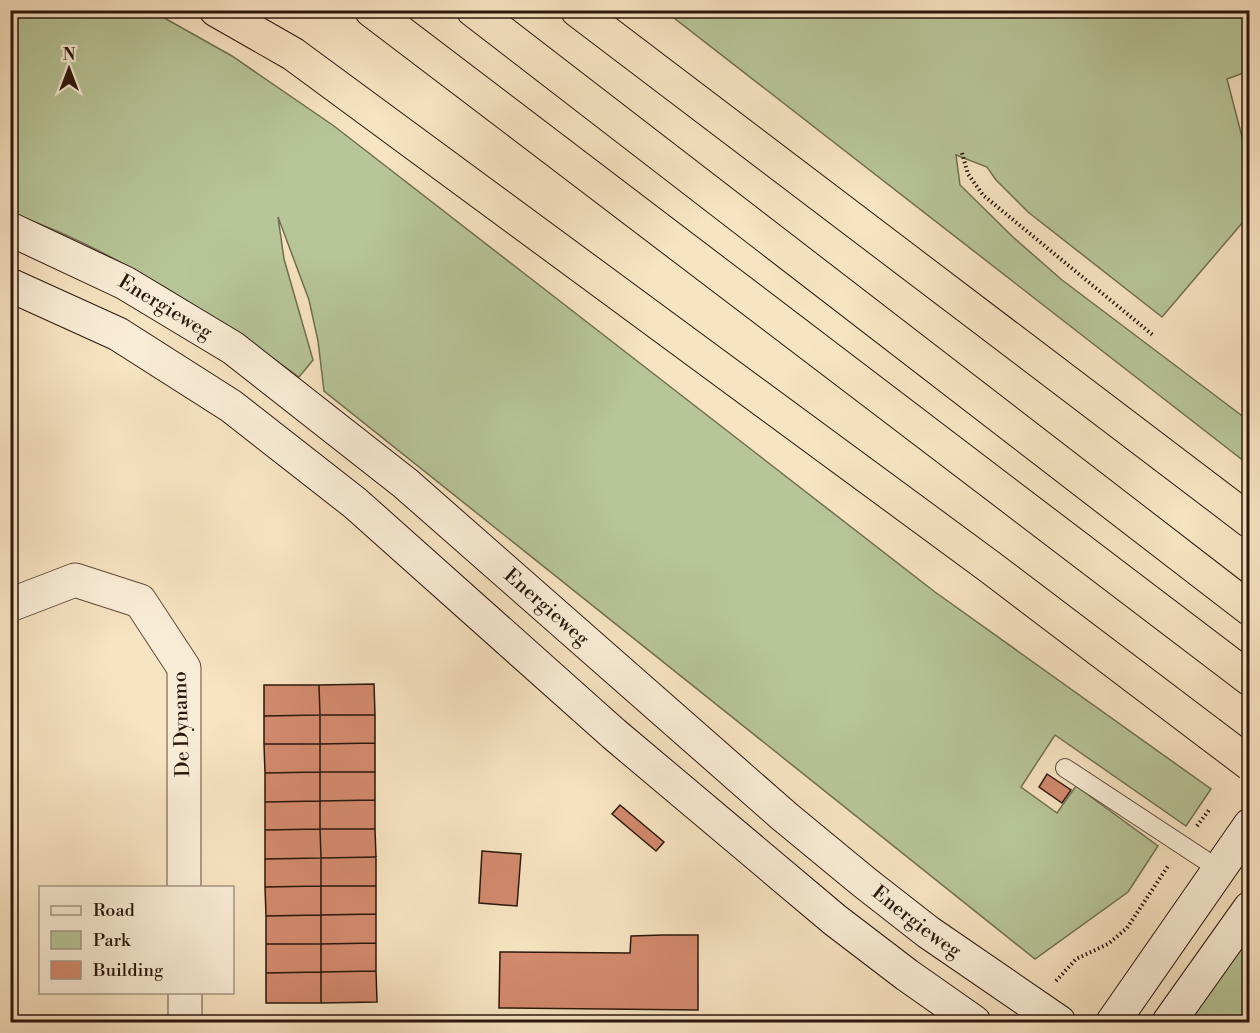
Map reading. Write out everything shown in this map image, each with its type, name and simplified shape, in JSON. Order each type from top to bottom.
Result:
[{"type":"highway","points":[[216,10],[293,54],[942,532],[1250,764]]},
{"type":"highway","points":[[371,10],[1247,677]]},
{"type":"highway","points":[[473,10],[1250,609]]},
{"type":"highway","points":[[577,10],[1250,521]]},
{"type":"main road","name":"Energieweg","points":[[10,230],[125,283],[233,348],[405,483],[837,860],[928,932],[1049,1015]]},
{"type":"main road","points":[[10,285],[118,334],[231,406],[355,503],[614,734],[835,920],[974,1023]]},
{"type":"main road","name":"De Dynamo","points":[[10,605],[75,580],[140,601],[184,668],[184,886]]},
{"type":"main road","points":[[1113,1023],[1250,825]]},
{"type":"main road","points":[[1170,1023],[1250,908]]},
{"type":"main road","points":[[185,994],[185,1023]]},
{"type":"lane","points":[[1065,768],[1220,870]]},
{"type":"path","points":[[962,153],[968,174],[983,195],[1154,336]]},
{"type":"path","points":[[1049,1015],[1053,985],[1076,959],[1108,944],[1126,928],[1209,810]]},
{"type":"green space","points":[[11,11],[152,11],[232,56],[334,126],[935,592],[1211,789],[1186,826],[1055,735],[1021,787],[1057,813],[1076,786],[1158,846],[1128,892],[1035,959],[324,391],[318,341],[309,300],[278,217],[284,259],[313,360],[299,377],[196,307],[125,264],[50,228],[11,213]]},
{"type":"green space","points":[[665,11],[1249,11],[1249,71],[1227,79],[1249,164],[1249,215],[1162,317],[1028,212],[996,180],[987,167],[956,155],[960,185],[1013,237],[1062,280],[1249,421],[1249,465]]},
{"type":"green space","points":[[1249,926],[1249,1022],[1181,1022]]},
{"type":"building","points":[[374,684],[375,715],[320,715],[319,685]]},
{"type":"building","points":[[264,685],[319,685],[320,715],[264,716]]},
{"type":"building","points":[[320,715],[320,744],[264,744],[264,716]]},
{"type":"building","points":[[320,715],[375,715],[375,743],[320,744]]},
{"type":"building","points":[[375,743],[375,772],[320,772],[320,744]]},
{"type":"building","points":[[264,744],[320,744],[320,772],[265,773]]},
{"type":"building","points":[[320,772],[320,801],[265,802],[265,773]]},
{"type":"building","points":[[320,772],[375,772],[375,800],[320,801]]},
{"type":"building","points":[[1047,774],[1071,790],[1062,803],[1039,787]]},
{"type":"building","points":[[375,800],[375,829],[320,829],[320,801]]},
{"type":"building","points":[[320,801],[320,829],[265,830],[265,802]]},
{"type":"building","points":[[620,805],[664,842],[656,851],[612,814]]},
{"type":"building","points":[[320,829],[375,829],[376,857],[321,858]]},
{"type":"building","points":[[320,829],[321,858],[265,859],[265,830]]},
{"type":"building","points":[[482,851],[521,854],[517,906],[479,903]]},
{"type":"building","points":[[376,857],[376,886],[321,886],[321,858]]},
{"type":"building","points":[[321,858],[321,886],[265,887],[265,859]]},
{"type":"building","points":[[321,886],[321,915],[266,916],[265,887]]},
{"type":"building","points":[[321,886],[376,886],[376,914],[321,915]]},
{"type":"building","points":[[376,914],[376,943],[321,944],[321,915]]},
{"type":"building","points":[[321,915],[321,944],[266,944],[266,916]]},
{"type":"building","points":[[698,935],[698,1010],[499,1008],[500,952],[630,953],[631,936]]},
{"type":"building","points":[[376,943],[376,971],[321,972],[321,944]]},
{"type":"building","points":[[266,944],[321,944],[321,972],[266,973]]},
{"type":"building","points":[[376,971],[377,1002],[321,1003],[321,972]]},
{"type":"building","points":[[321,972],[321,1003],[266,1003],[266,973]]}]
